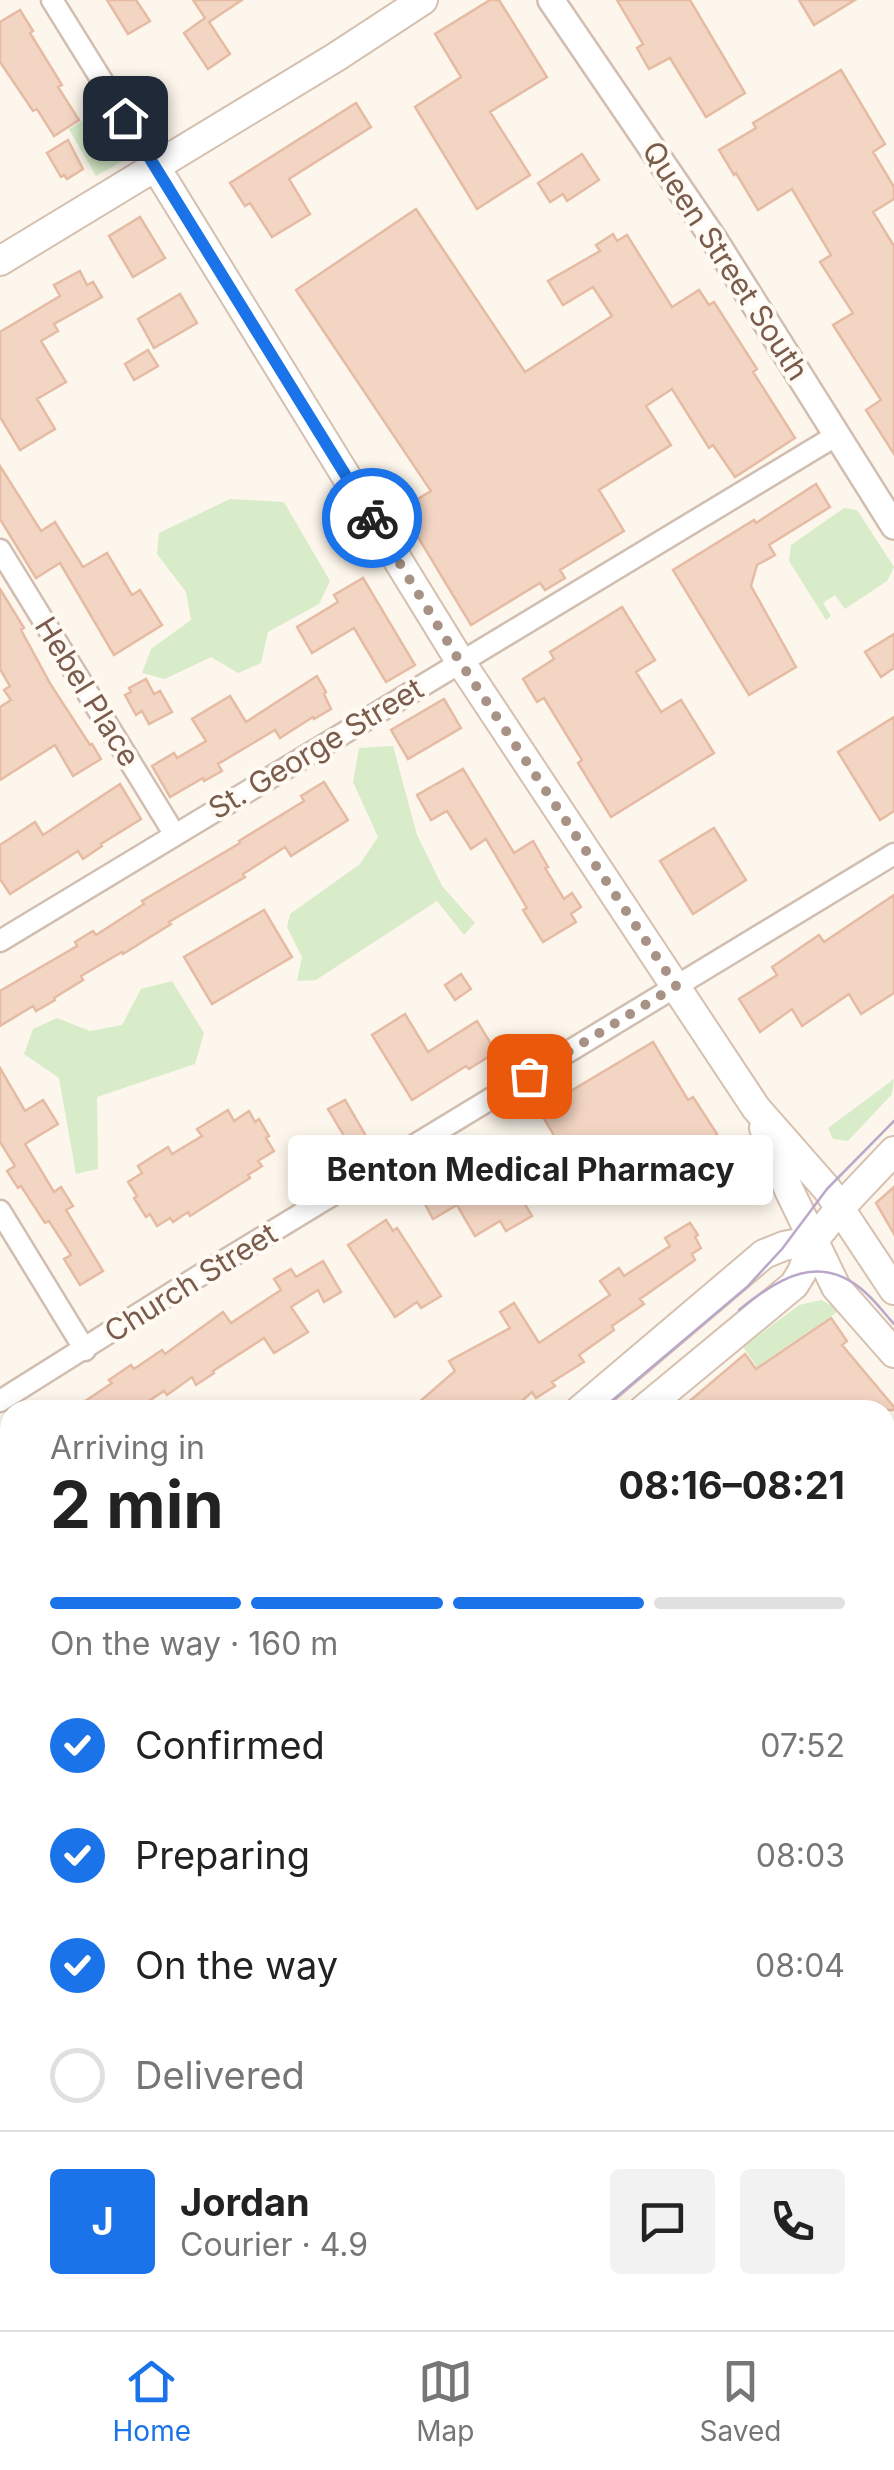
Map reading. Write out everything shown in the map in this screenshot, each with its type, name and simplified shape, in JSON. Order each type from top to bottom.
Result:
[{"type":"main road","points":[[0,261],[423,0]]},
{"type":"main road","points":[[154,166],[460,662],[756,1108],[827,1190],[894,1290]]},
{"type":"main road","points":[[756,1108],[789,1190],[836,1287],[894,1352]]},
{"type":"main road","points":[[656,1400],[794,1285],[814,1240],[894,1151]]},
{"type":"main road","points":[[592,1400],[764,1254],[814,1240]]},
{"type":"main road","points":[[794,1285],[813,1282],[836,1287]]},
{"type":"street","points":[[52,0],[154,166]]},
{"type":"street","name":"Queen Street South","points":[[551,0],[715,241],[894,526]]},
{"type":"street","name":"St. George Street","points":[[0,940],[837,435]]},
{"type":"street","name":"Hebel Place","points":[[0,550],[175,835]]},
{"type":"street","name":"Church Street","points":[[2,1400],[894,854]]},
{"type":"street","points":[[0,1211],[85,1350]]},
{"type":"green space","points":[[107,106],[128,144],[124,160],[96,176],[69,129]]},
{"type":"green space","points":[[230,499],[284,502],[330,581],[319,604],[268,632],[261,663],[238,673],[211,657],[165,679],[142,673],[151,649],[191,620],[186,592],[157,554],[159,533]]},
{"type":"green space","points":[[844,508],[857,510],[894,567],[887,581],[845,609],[835,595],[823,603],[831,616],[826,620],[789,561],[791,545]]},
{"type":"green space","points":[[393,746],[417,835],[442,886],[475,923],[464,935],[437,901],[316,980],[297,981],[302,957],[287,927],[290,914],[360,864],[378,837],[353,782],[359,748]]},
{"type":"green space","points":[[172,981],[204,1033],[195,1064],[97,1097],[98,1169],[76,1174],[59,1078],[24,1054],[33,1029],[57,1018],[90,1031],[122,1025],[141,989]]},
{"type":"green space","points":[[894,1079],[892,1094],[848,1141],[833,1139],[828,1128]]},
{"type":"green space","points":[[821,1300],[840,1310],[757,1367],[743,1347],[799,1305]]},
{"type":"building","points":[[107,0],[136,0],[150,21],[128,34]]},
{"type":"building","points":[[193,0],[242,0],[209,22],[230,54],[208,69],[184,33],[205,18]]},
{"type":"building","points":[[490,0],[499,0],[547,77],[490,112],[530,175],[477,209],[415,107],[461,77],[435,34]]},
{"type":"building","points":[[617,0],[690,0],[745,93],[706,117],[670,58],[649,69],[637,48],[643,44]]},
{"type":"building","points":[[799,0],[855,0],[814,25]]},
{"type":"building","points":[[20,10],[79,120],[54,136],[0,62],[0,22]]},
{"type":"building","points":[[841,70],[885,144],[873,152],[894,187],[894,199],[873,212],[894,246],[894,454],[866,410],[881,400],[833,325],[853,313],[820,262],[831,255],[792,189],[758,210],[719,150],[756,128],[753,123]]},
{"type":"building","points":[[356,103],[371,127],[289,179],[310,214],[272,237],[250,203],[245,206],[230,183]]},
{"type":"building","points":[[68,140],[83,169],[67,179],[61,177],[47,153]]},
{"type":"building","points":[[582,154],[599,180],[567,201],[563,194],[550,202],[538,183]]},
{"type":"building","points":[[416,209],[525,372],[612,316],[593,287],[563,305],[548,281],[600,251],[596,245],[613,234],[617,241],[627,235],[672,307],[699,290],[709,305],[714,302],[795,438],[735,477],[713,445],[709,448],[672,389],[646,406],[671,445],[599,490],[624,531],[560,570],[565,578],[545,590],[540,583],[471,625],[401,509],[431,491],[296,290]]},
{"type":"building","points":[[140,217],[165,258],[133,277],[109,236]]},
{"type":"building","points":[[80,271],[87,285],[93,282],[102,297],[54,324],[58,331],[41,341],[66,382],[37,399],[55,429],[20,450],[0,417],[0,332],[60,296],[54,285]]},
{"type":"building","points":[[180,294],[197,323],[154,348],[138,319]]},
{"type":"building","points":[[148,350],[158,366],[134,380],[125,364]]},
{"type":"building","points":[[0,466],[41,531],[55,522],[83,567],[107,553],[132,595],[140,590],[162,625],[114,655],[60,563],[36,578],[0,519]]},
{"type":"building","points":[[816,484],[830,507],[769,545],[775,555],[757,565],[751,586],[796,667],[749,695],[673,570]]},
{"type":"building","points":[[363,578],[415,665],[386,682],[354,628],[312,653],[297,627],[338,602],[334,595]]},
{"type":"building","points":[[0,589],[51,685],[101,759],[73,776],[55,745],[0,780],[0,707],[11,700],[4,690],[10,686],[0,669]]},
{"type":"building","points":[[622,607],[655,660],[636,672],[661,712],[681,700],[714,753],[611,817],[544,698],[537,702],[523,679],[554,659],[550,652]]},
{"type":"building","points":[[894,634],[894,668],[881,677],[865,652]]},
{"type":"building","points":[[317,676],[331,709],[280,738],[275,730],[218,764],[222,771],[170,797],[152,766],[174,753],[177,758],[206,741],[192,719],[230,696],[246,722]]},
{"type":"building","points":[[146,679],[154,694],[160,691],[172,712],[149,724],[142,711],[136,715],[125,695],[131,692],[129,688]]},
{"type":"building","points":[[444,699],[461,728],[408,759],[391,730]]},
{"type":"building","points":[[894,717],[894,811],[880,820],[838,752]]},
{"type":"building","points":[[463,769],[514,853],[533,841],[564,899],[572,893],[581,907],[571,914],[576,922],[543,942],[486,839],[471,849],[447,811],[431,820],[417,795]]},
{"type":"building","points":[[324,782],[348,820],[291,856],[285,847],[171,924],[81,976],[83,980],[55,1000],[36,1011],[33,1006],[0,1026],[0,991],[240,843],[304,801],[301,796]]},
{"type":"building","points":[[120,784],[141,819],[83,859],[78,851],[10,894],[0,879],[0,845],[35,822],[43,835]]},
{"type":"building","points":[[714,828],[746,880],[693,914],[660,861]]},
{"type":"building","points":[[894,895],[894,993],[861,1014],[849,994],[802,1026],[792,1009],[760,1032],[739,999],[777,975],[772,967],[819,935],[824,942]]},
{"type":"building","points":[[264,910],[292,957],[212,1004],[184,957]]},
{"type":"building","points":[[461,974],[471,989],[455,1000],[445,985]]},
{"type":"building","points":[[405,1014],[428,1052],[477,1021],[496,1052],[412,1100],[372,1035]]},
{"type":"building","points":[[653,1042],[688,1100],[693,1097],[717,1134],[638,1186],[609,1140],[570,1163],[539,1110]]},
{"type":"building","points":[[0,1068],[25,1111],[43,1100],[58,1124],[25,1144],[54,1192],[61,1187],[73,1206],[66,1210],[103,1271],[80,1285],[64,1259],[71,1255],[49,1221],[45,1223],[7,1171],[15,1166],[0,1142]]},
{"type":"building","points":[[345,1100],[366,1136],[350,1146],[328,1109]]},
{"type":"building","points":[[228,1110],[234,1121],[249,1111],[255,1122],[259,1119],[274,1151],[258,1161],[262,1166],[248,1175],[250,1178],[190,1216],[188,1212],[157,1226],[150,1214],[146,1217],[128,1182],[142,1173],[138,1166],[168,1147],[172,1154],[202,1136],[197,1129]]},
{"type":"building","points":[[494,1151],[532,1216],[506,1231],[500,1221],[475,1236],[457,1205],[433,1219],[420,1195]]},
{"type":"building","points":[[894,1187],[894,1234],[876,1203]]},
{"type":"building","points":[[386,1220],[393,1231],[397,1228],[441,1296],[421,1308],[417,1302],[395,1317],[348,1245]]},
{"type":"building","points":[[690,1223],[701,1248],[692,1254],[695,1260],[640,1299],[644,1304],[579,1355],[584,1362],[552,1382],[555,1386],[536,1398],[532,1392],[523,1400],[422,1400],[455,1371],[449,1361],[510,1328],[500,1312],[514,1303],[539,1343],[610,1295],[600,1281],[619,1268],[624,1276],[670,1246],[665,1238]]},
{"type":"building","points":[[323,1261],[341,1292],[324,1302],[318,1290],[291,1307],[308,1332],[274,1353],[264,1338],[196,1385],[192,1377],[167,1395],[164,1391],[150,1400],[87,1400],[131,1365],[134,1369],[162,1350],[165,1354],[223,1312],[231,1323],[281,1290],[274,1279],[291,1269],[296,1277]]},
{"type":"building","points":[[831,1318],[847,1341],[842,1345],[888,1400],[691,1400],[745,1354],[756,1369]]},
{"type":"tram line","points":[[613,1400],[747,1287],[782,1249],[827,1189],[894,1121]]},
{"type":"tram line","points":[[739,1310],[785,1279],[817,1271],[850,1281],[871,1297],[894,1324]]},
{"type":"way so far","points":[[372,518],[460,662],[676,986],[529,1076]]},
{"type":"place","name":"Benton Medical Pharmacy","points":[[529,1076]]},
{"type":"route","points":[[125,118],[372,518]]}]
